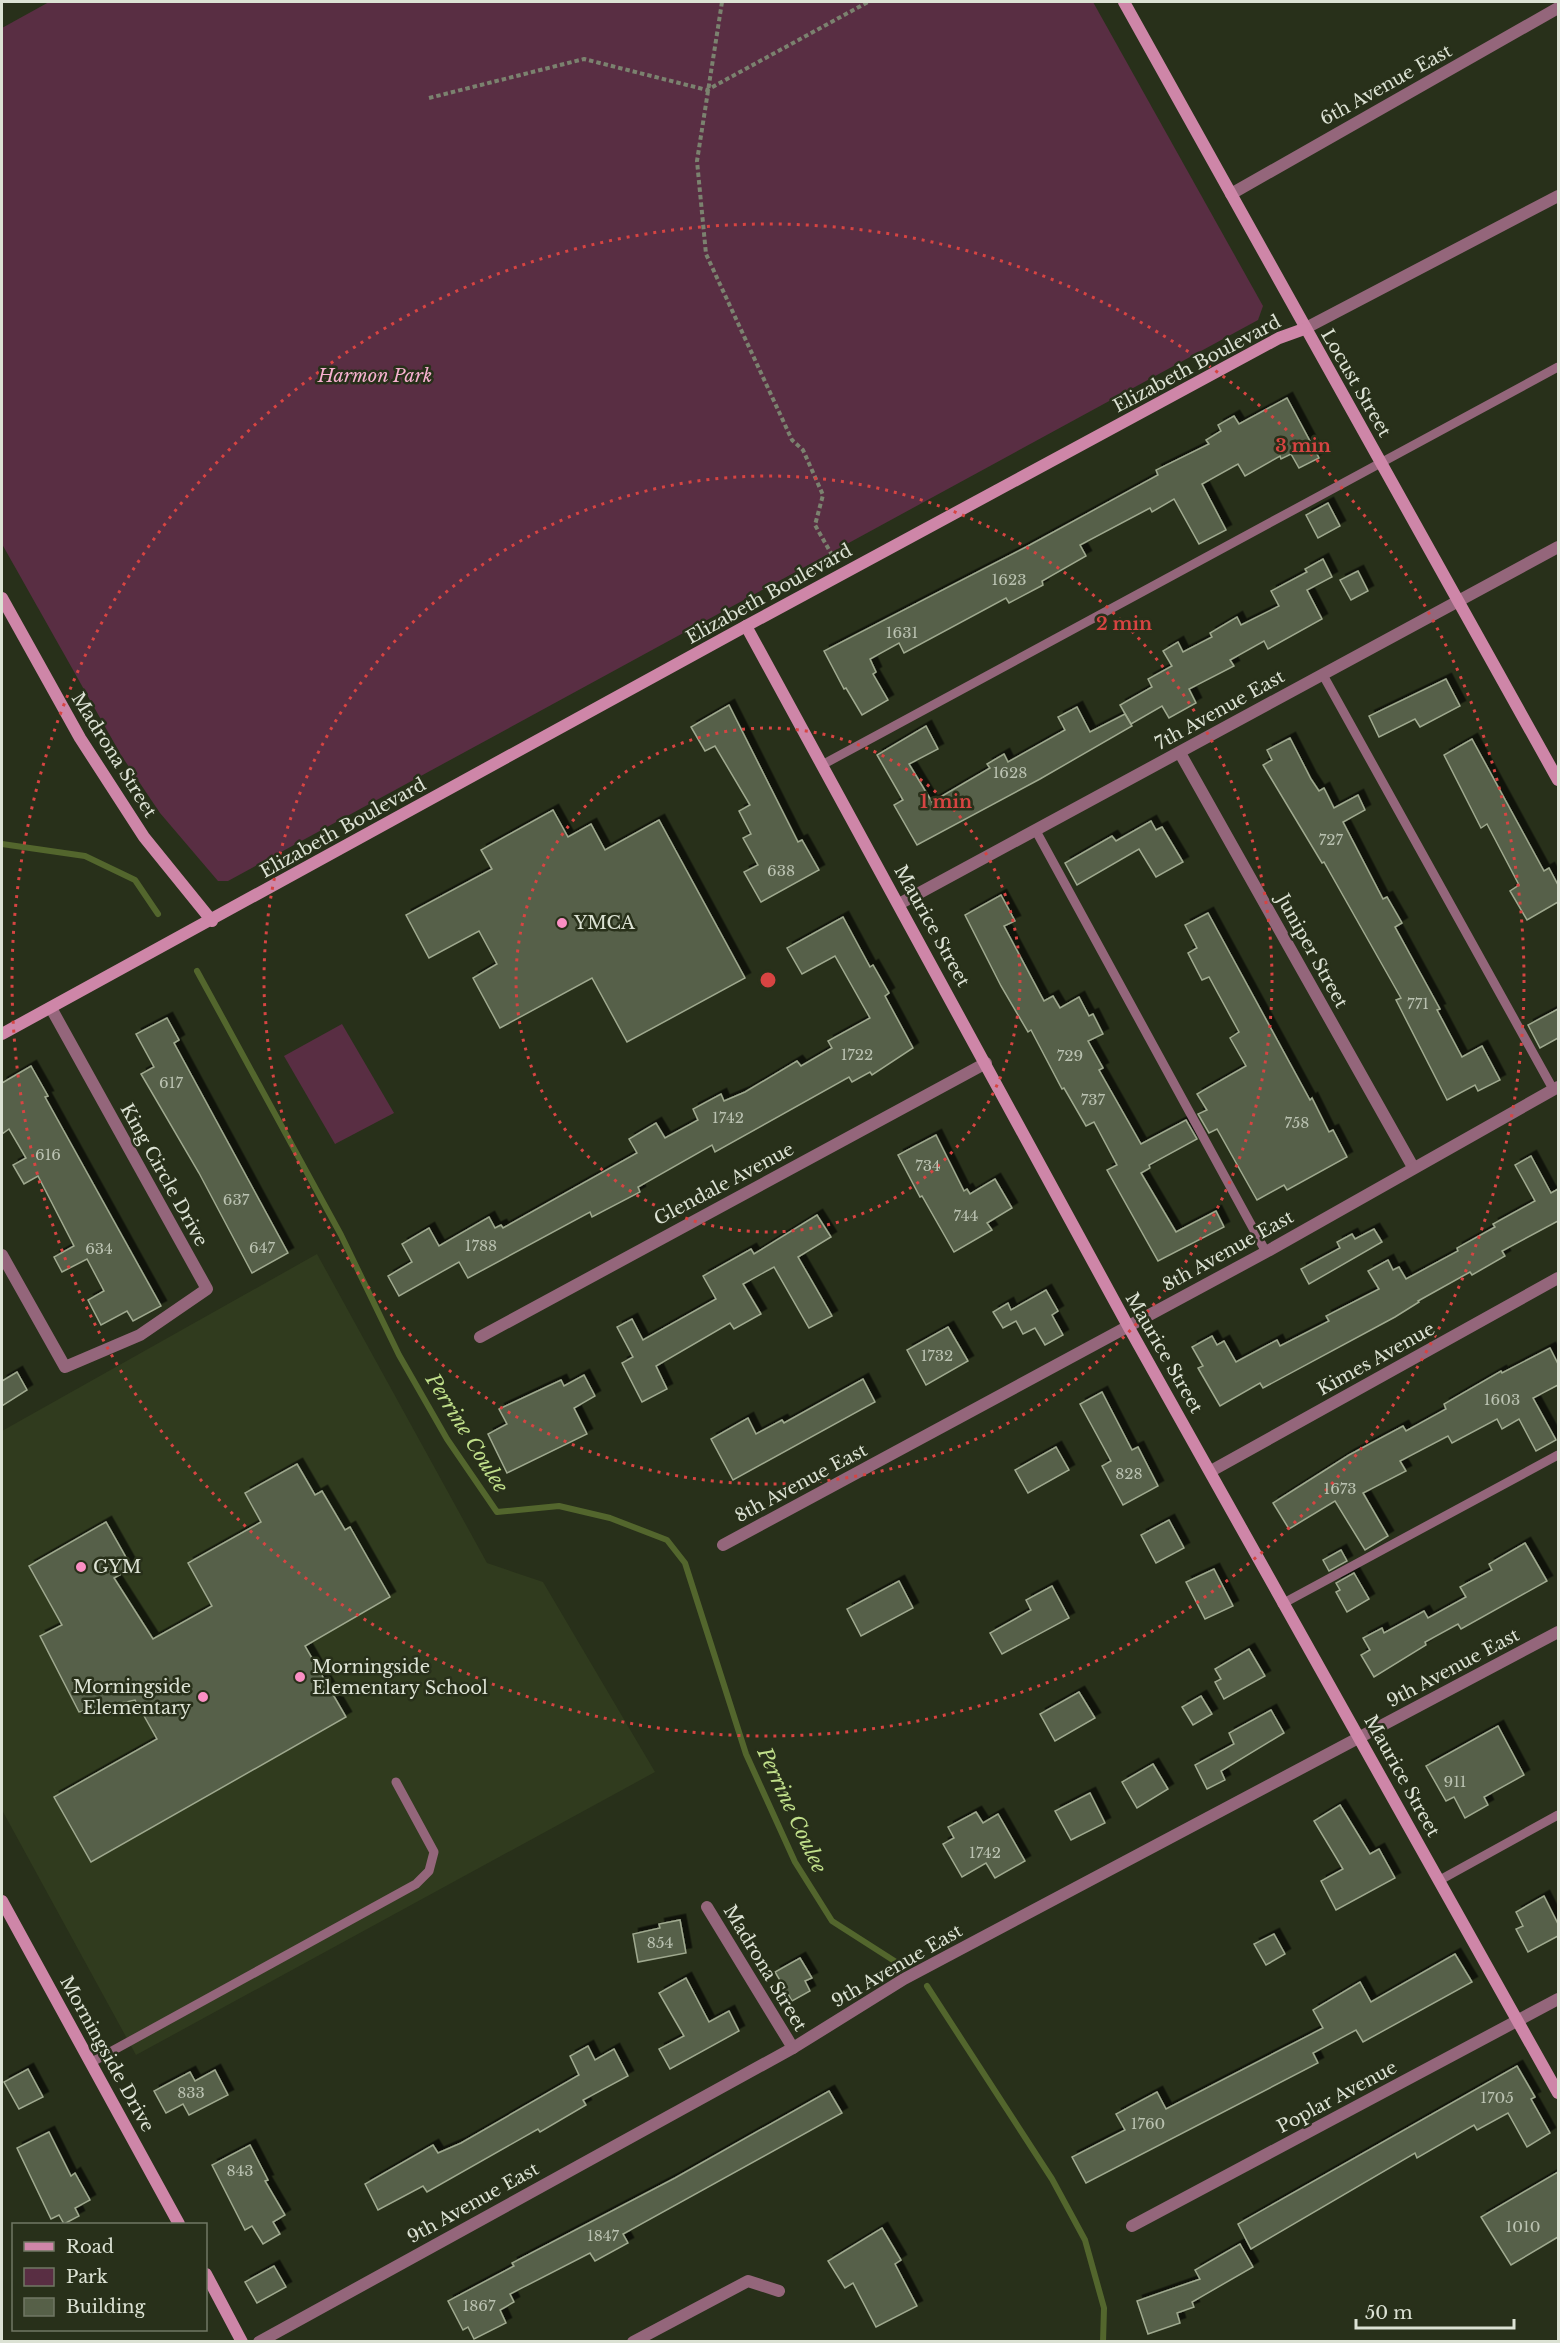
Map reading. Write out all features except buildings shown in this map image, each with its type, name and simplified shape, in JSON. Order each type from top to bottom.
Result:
[{"type":"street","name":"Locust Street","points":[[1126,2],[1304,329],[1460,601],[1558,780]]},
{"type":"street","name":"6th Avenue East","points":[[1230,194],[1558,8]]},
{"type":"street","name":"Elizabeth Boulevard","points":[[2,1035],[746,626],[1280,338],[1304,329],[1558,196]]},
{"type":"street","name":"7th Avenue East","points":[[899,904],[1558,547]]},
{"type":"street","name":"Madrona Street","points":[[2,598],[80,738],[112,788],[144,837],[212,921]]},
{"type":"street","name":"Maurice Street","points":[[746,626],[1128,1326],[1558,2092]]},
{"type":"street","name":"Juniper Street","points":[[1180,753],[1413,1167]]},
{"type":"street","name":"King Circle Drive","points":[[2,1255],[65,1367],[141,1335],[207,1289],[51,1008]]},
{"type":"street","name":"Glendale Avenue","points":[[480,1337],[986,1063]]},
{"type":"street","name":"8th Avenue East","points":[[723,1545],[1266,1252],[1556,1088]]},
{"type":"street","name":"Kimes Avenue","points":[[1211,1472],[1558,1278]]},
{"type":"street","name":"9th Avenue East","points":[[259,2342],[793,2048],[904,1979],[1558,1632]]},
{"type":"street","name":"Morningside Drive","points":[[3,1907],[92,2062],[178,2223]]},
{"type":"street","name":"Madrona Street","points":[[707,1907],[793,2048]]},
{"type":"street","name":"Poplar Avenue","points":[[1132,2226],[1558,1999]]},
{"type":"street","points":[[207,2276],[242,2342]]},
{"type":"street","points":[[633,2342],[748,2282],[779,2291]]},
{"type":"lane","points":[[822,765],[1558,367]]},
{"type":"lane","points":[[1323,675],[1556,1088]]},
{"type":"lane","points":[[1035,831],[1266,1252]]},
{"type":"lane","points":[[1282,1604],[1558,1455]]},
{"type":"lane","points":[[92,2062],[416,1884],[429,1871],[434,1852],[396,1782]]},
{"type":"lane","points":[[1440,1880],[1558,1815]]},
{"type":"path","points":[[722,2],[697,161],[706,254],[792,440],[803,450],[824,495],[815,525],[832,555]]},
{"type":"path","points":[[429,98],[584,59],[707,90],[868,2]]},
{"type":"shaded area","name":"Morningside Elementary School","points":[[317,1254],[487,1563],[543,1582],[655,1772],[136,2055],[2,1810],[2,1431]]},
{"type":"green space","name":"Harmon Park","points":[[49,2],[1093,2],[1263,306],[1258,320],[228,881],[218,881],[160,813],[121,755],[2,544],[2,28]]},
{"type":"green space","points":[[342,1024],[394,1113],[335,1144],[284,1056]]},
{"type":"waterway","name":"Perrine Coulee","points":[[2,844],[85,856],[135,880],[158,914]]},
{"type":"waterway","name":"Perrine Coulee","points":[[197,971],[341,1235],[399,1355],[447,1439],[497,1512],[559,1506],[610,1518],[667,1540],[685,1563],[746,1754],[795,1862],[832,1921],[896,1962]]},
{"type":"waterway","name":"Perrine Coulee","points":[[927,1986],[1052,2179],[1085,2240],[1104,2308],[1103,2342]]},
{"type":"place","name":"YMCA","points":[[562,923]]},
{"type":"place","name":"GYM","points":[[81,1567]]},
{"type":"place","name":"Morningside Elementary School","points":[[300,1677]]},
{"type":"place","name":"Morningside Elementary","points":[[203,1697]]}]
